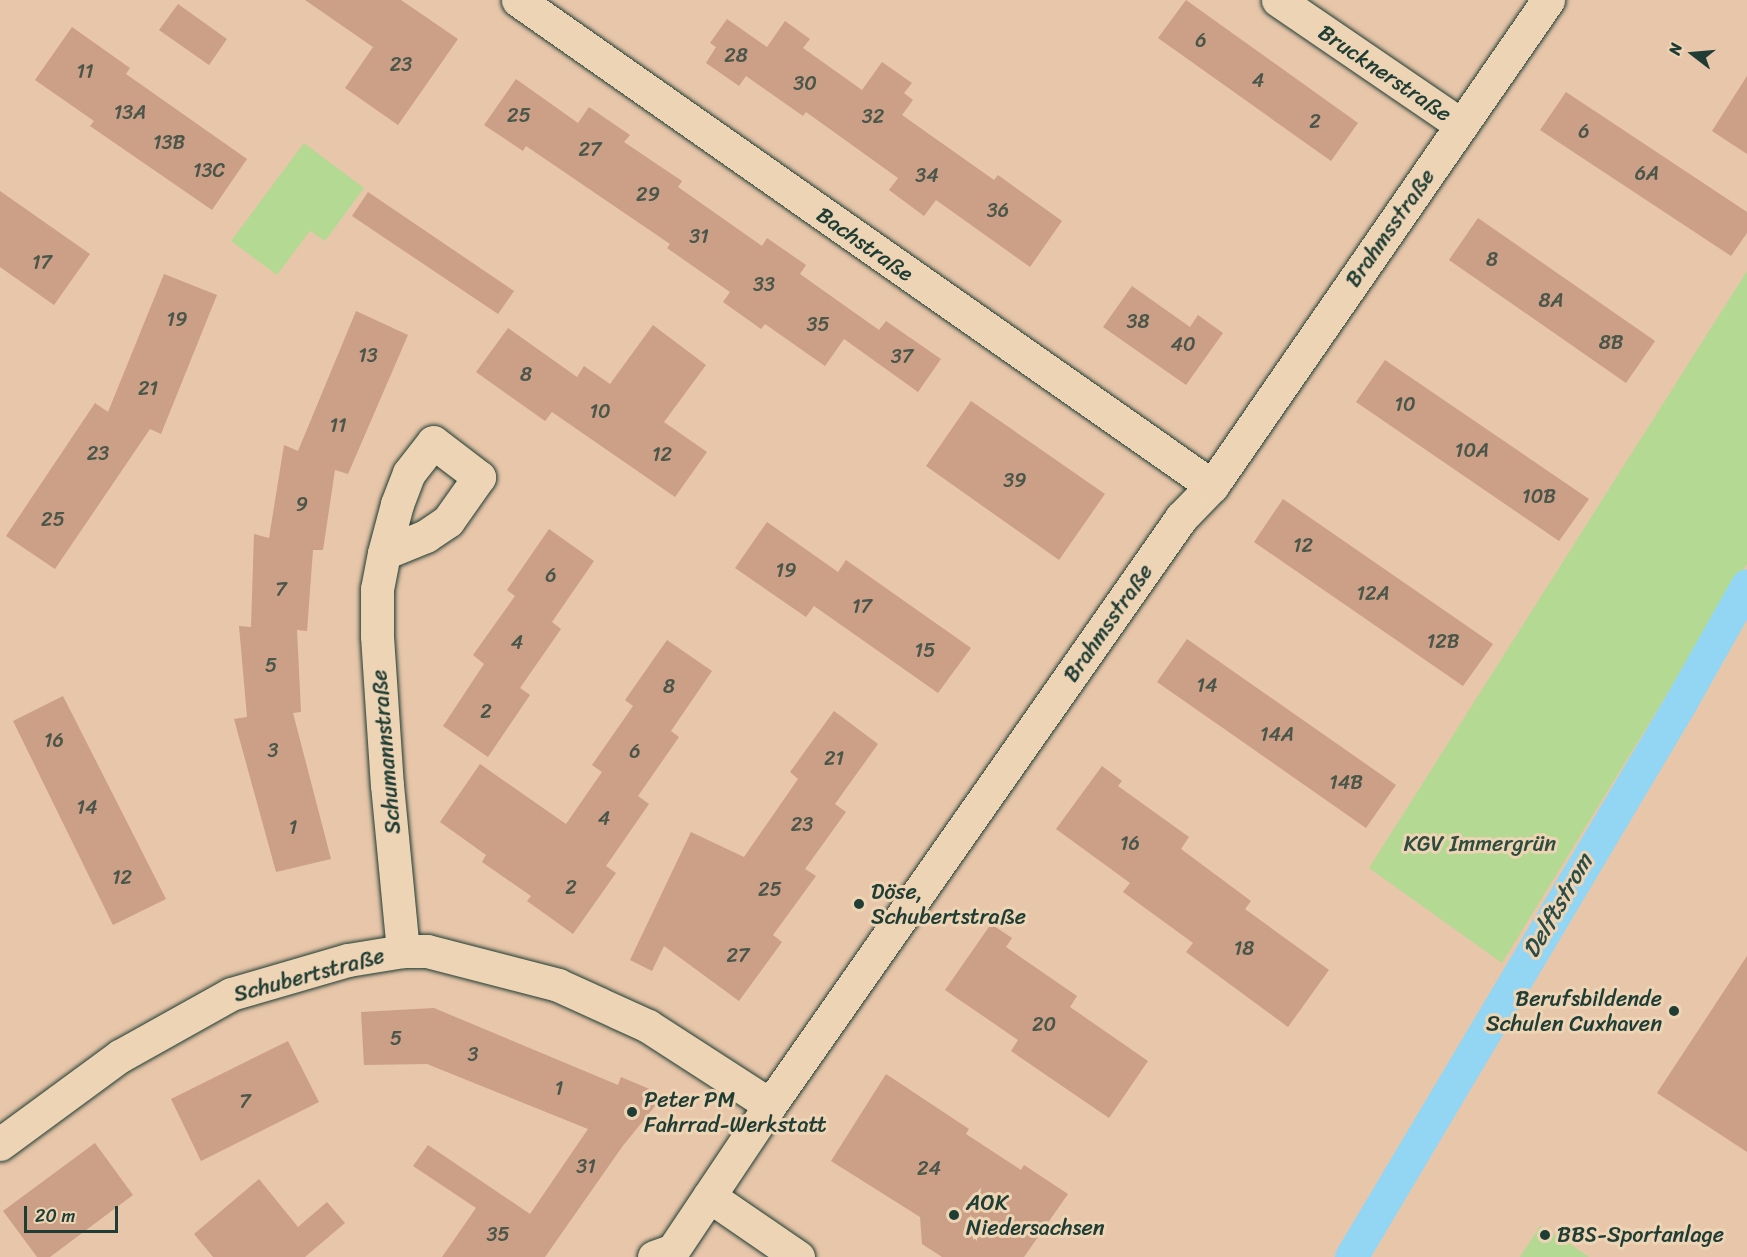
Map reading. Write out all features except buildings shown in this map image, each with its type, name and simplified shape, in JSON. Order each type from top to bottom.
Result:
[{"type":"street","name":"Bachstraße","points":[[518,0],[1212,486]]},
{"type":"street","name":"Brucknerstraße","points":[[1278,0],[1461,125]]},
{"type":"street","name":"Brahmsstraße","points":[[667,1255],[1181,518],[1212,486],[1548,0]]},
{"type":"street","name":"Schumannstraße","points":[[384,553],[377,589],[377,636],[387,785],[403,951]]},
{"type":"street","name":"Schubertstraße","points":[[0,1144],[120,1056],[231,994],[348,960],[403,951],[427,951],[558,985],[648,1026],[770,1105]]},
{"type":"street","points":[[709,1196],[798,1257]]},
{"type":"green space","points":[[304,143],[364,188],[325,241],[310,231],[277,275],[231,241]]},
{"type":"green space","name":"KGV Immergrün","points":[[1747,271],[1747,564],[1502,963],[1369,868]]},
{"type":"green space","name":"BBS-Sportanlage","points":[[1540,1226],[1570,1244],[1589,1257],[1520,1257]]},
{"type":"waterway","name":"Delftstrom","points":[[1351,1257],[1681,702],[1747,585]]},
{"type":"place","name":"Döse, Schubertstraße","points":[[859,904]]},
{"type":"place","name":"Berufsbildende Schulen Cuxhaven","points":[[1674,1011]]},
{"type":"place","name":"Peter PM Fahrrad-Werkstatt","points":[[632,1112]]},
{"type":"place","name":"AOK Niedersachsen","points":[[954,1215]]},
{"type":"place","name":"BBS-Sportanlage","points":[[1545,1235]]}]
